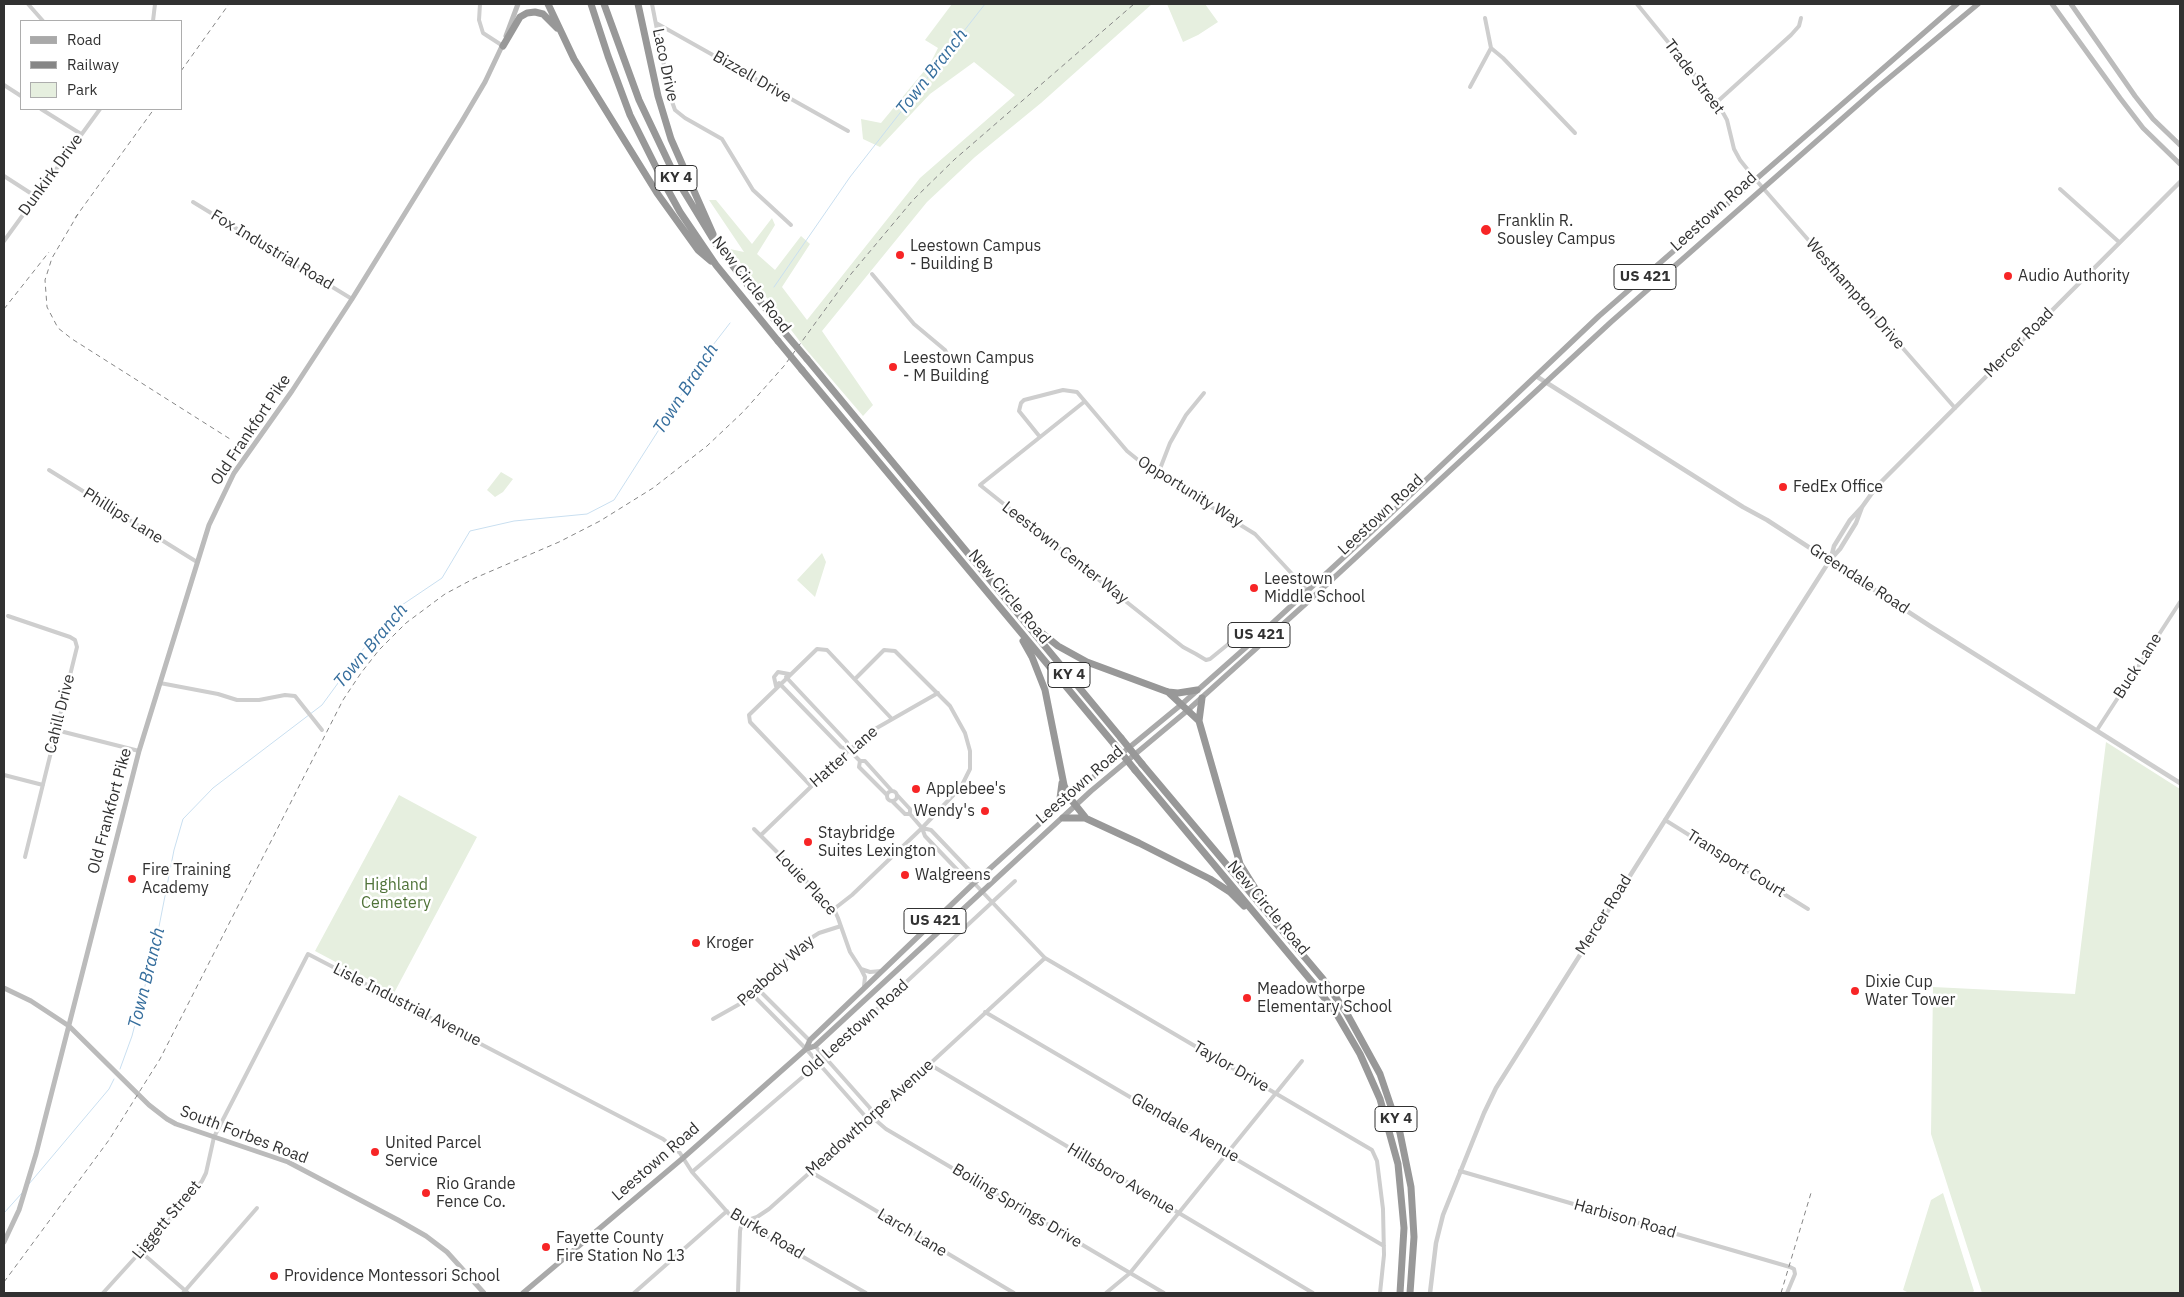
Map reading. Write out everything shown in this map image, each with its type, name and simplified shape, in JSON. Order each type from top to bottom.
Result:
[{"type":"highway","points":[[548,4],[574,60],[657,193],[698,250],[716,264]]},
{"type":"highway","name":"New Circle Road","points":[[592,4],[617,81],[644,144],[680,212],[716,264],[1018,630],[1276,938],[1336,1013],[1360,1054],[1380,1098],[1393,1143],[1403,1205],[1404,1247],[1400,1293]]},
{"type":"highway","name":"New Circle Road","points":[[604,4],[627,70],[648,122],[677,180],[716,244],[784,332],[1281,929],[1323,980],[1346,1012],[1380,1074],[1400,1132],[1411,1187],[1414,1237],[1410,1293]]},
{"type":"highway","points":[[638,4],[658,96],[669,132],[683,169],[710,224],[716,244]]},
{"type":"highway","points":[[502,46],[520,17],[532,12],[543,14],[561,32]]},
{"type":"highway","points":[[1018,612],[1066,651],[1087,662],[1168,692],[1178,693],[1198,690]]},
{"type":"highway","points":[[1018,630],[1032,657],[1045,690],[1062,778],[1069,797],[1085,818]]},
{"type":"highway","points":[[1168,692],[1199,721]]},
{"type":"highway","points":[[1202,698],[1199,721],[1240,864],[1281,929]]},
{"type":"highway","points":[[1059,806],[1062,778]]},
{"type":"highway","points":[[1063,818],[1085,818],[1210,879],[1230,892],[1276,938]]},
{"type":"main road","name":"Old Frankfort Pike","points":[[4,1242],[19,1210],[30,1172],[139,750],[209,525],[234,473],[292,391],[352,299],[485,82],[502,46],[518,4]]},
{"type":"main road","name":"Leestown Road","points":[[806,1049],[810,1040],[863,992],[974,883],[1069,797],[1182,704],[1252,642],[1600,316],[1956,4]]},
{"type":"main road","name":"Leestown Road","points":[[523,1293],[683,1158],[806,1049],[815,1046],[981,891],[1076,805],[1202,698],[1457,462],[1762,188],[1877,88],[1978,4]]},
{"type":"main road","points":[[2052,4],[2143,128],[2180,164]]},
{"type":"main road","points":[[2071,4],[2135,96],[2154,119],[2180,145]]},
{"type":"main road","name":"South Forbes Road","points":[[4,988],[30,1001],[68,1026],[158,1112],[176,1124],[296,1165],[398,1220],[432,1240],[447,1252],[484,1293]]},
{"type":"street","points":[[28,4],[42,20]]},
{"type":"street","points":[[153,20],[155,4]]},
{"type":"street","points":[[480,4],[479,20],[483,34],[502,46]]},
{"type":"street","name":"Laco Drive","points":[[652,4],[670,96],[676,110],[685,118],[722,139],[753,190],[791,224]]},
{"type":"street","name":"Trade Street","points":[[1637,4],[1717,102],[1727,120],[1737,155],[1756,180]]},
{"type":"street","points":[[1485,18],[1491,48],[1503,58],[1575,133]]},
{"type":"street","points":[[1717,102],[1791,35],[1799,26],[1801,18]]},
{"type":"street","name":"Bizzell Drive","points":[[656,23],[848,132]]},
{"type":"street","points":[[1470,87],[1491,48]]},
{"type":"street","points":[[4,86],[20,95]]},
{"type":"street","points":[[43,110],[81,134]]},
{"type":"street","name":"Dunkirk Drive","points":[[4,241],[99,110]]},
{"type":"street","points":[[4,176],[36,196]]},
{"type":"street","name":"Westhampton Drive","points":[[1756,180],[1955,408]]},
{"type":"street","name":"Mercer Road","points":[[1430,1293],[1439,1229],[1460,1171],[1496,1088],[1830,560],[1834,546],[1850,520],[1862,508],[1877,486],[1889,473],[2180,182]]},
{"type":"street","points":[[2060,189],[2120,242]]},
{"type":"street","name":"Fox Industrial Road","points":[[193,202],[352,299]]},
{"type":"street","points":[[872,274],[914,324],[946,350],[946,354]]},
{"type":"street","name":"Greendale Road","points":[[1536,376],[1830,560],[2180,783]]},
{"type":"street","name":"Opportunity Way","points":[[1040,437],[1019,411],[1021,403],[1024,400],[1063,390],[1076,392],[1126,451],[1158,474],[1255,534],[1307,590],[1312,598]]},
{"type":"street","points":[[1158,474],[1170,443],[1186,415],[1204,393]]},
{"type":"street","name":"Leestown Center Way","points":[[1084,402],[980,486],[1183,646],[1206,660],[1237,637],[1246,637],[1252,642]]},
{"type":"street","name":"Phillips Lane","points":[[49,470],[197,562]]},
{"type":"street","name":"Buck Lane","points":[[2097,730],[2180,602]]},
{"type":"street","name":"Cahill Drive","points":[[8,616],[70,636],[77,644],[25,857]]},
{"type":"street","points":[[1252,642],[1258,647]]},
{"type":"street","points":[[811,786],[750,722],[750,712],[817,649],[827,650],[892,719]]},
{"type":"street","points":[[834,909],[852,895],[922,828],[961,787],[970,769],[970,751],[965,733],[950,706],[895,651],[884,650],[855,679]]},
{"type":"street","points":[[849,750],[847,742],[787,676],[778,672],[774,677],[778,685],[841,747],[849,750],[860,762],[859,767],[889,799],[905,814],[910,814]]},
{"type":"street","points":[[160,683],[237,700],[259,700],[285,695],[294,696],[322,730]]},
{"type":"street","name":"Hatter Lane","points":[[761,835],[849,750],[875,729],[938,692]]},
{"type":"street","points":[[56,730],[139,750]]},
{"type":"street","points":[[860,762],[865,761],[910,809],[910,814],[922,828],[925,836],[966,879],[974,883]]},
{"type":"street","points":[[4,775],[42,785]]},
{"type":"street","points":[[887,795],[892,791]]},
{"type":"street","points":[[892,800],[897,795]]},
{"type":"street","name":"Transport Court","points":[[1664,820],[1808,909]]},
{"type":"street","points":[[922,828],[930,830],[972,874],[974,883]]},
{"type":"street","name":"Louie Place","points":[[754,829],[834,909],[850,952],[861,969],[864,978],[863,992]]},
{"type":"street","name":"Old Leestown Road","points":[[692,1172],[818,1063],[1015,882]]},
{"type":"street","name":"Taylor Drive","points":[[974,883],[1045,958],[1372,1150],[1377,1161],[1383,1209],[1384,1246],[1380,1293]]},
{"type":"street","name":"Peabody Way","points":[[713,1019],[734,1008],[753,994],[800,945],[819,933],[841,926]]},
{"type":"street","name":"Lisle Industrial Avenue","points":[[214,1137],[308,954],[635,1123],[674,1147],[683,1158]]},
{"type":"street","name":"Meadowthorpe Avenue","points":[[744,1221],[762,1214],[811,1172],[1045,958]]},
{"type":"street","points":[[861,969],[878,972],[885,970]]},
{"type":"street","name":"Boiling Springs Drive","points":[[758,989],[825,1056],[870,1108],[872,1117]]},
{"type":"street","name":"Boiling Springs Drive","points":[[753,994],[806,1049],[863,1114],[872,1117],[886,1129],[1164,1293]]},
{"type":"street","name":"Glendale Avenue","points":[[985,1012],[1384,1246]]},
{"type":"street","points":[[1106,1293],[1130,1273],[1302,1061]]},
{"type":"street","name":"Hillsboro Avenue","points":[[929,1064],[1313,1293]]},
{"type":"street","name":"Liggett Street","points":[[103,1293],[202,1181],[206,1173],[214,1137]]},
{"type":"street","name":"Burke Road","points":[[683,1158],[692,1172],[734,1218],[744,1221],[866,1293]]},
{"type":"street","name":"Harbison Road","points":[[1460,1171],[1790,1266],[1794,1269],[1795,1274],[1787,1293]]},
{"type":"street","name":"Larch Lane","points":[[811,1172],[1014,1293]]},
{"type":"street","points":[[141,1252],[185,1292],[257,1208]]},
{"type":"street","points":[[634,1293],[727,1211]]},
{"type":"street","points":[[738,1293],[740,1231],[741,1224],[744,1221]]},
{"type":"green space","points":[[952,4],[1152,4],[1041,103],[975,157],[927,202],[822,331],[873,405],[863,416],[804,347],[730,249],[744,252],[709,200],[716,200],[752,244],[772,218],[775,225],[757,254],[775,270],[801,236],[810,244],[782,287],[807,320],[920,178],[1015,95],[974,62],[930,94],[880,147],[863,139],[861,119],[881,123],[930,64],[938,48],[925,40]]},
{"type":"green space","points":[[1167,4],[1205,4],[1218,22],[1183,42]]},
{"type":"green space","points":[[501,472],[513,479],[503,492],[495,497],[487,490]]},
{"type":"green space","points":[[822,553],[826,562],[815,597],[797,580]]},
{"type":"green space","points":[[2106,742],[2180,789],[2180,1293],[1982,1293],[1931,1134],[1933,987],[2075,994]]},
{"type":"green space","name":"Highland Cemetery","points":[[399,795],[477,837],[394,993],[315,951]]},
{"type":"green space","points":[[1943,1193],[1974,1291],[1972,1293],[1909,1293],[1903,1290],[1931,1200]]},
{"type":"waterway","name":"Town Branch","points":[[774,287],[850,177],[985,4]]},
{"type":"waterway","name":"Town Branch","points":[[120,1069],[132,1036],[155,947],[174,850],[183,819],[213,788],[322,705],[360,653],[399,607],[442,578],[470,531],[514,521],[587,514],[614,500],[713,345],[730,323]]},
{"type":"waterway","name":"Town Branch","points":[[29,1184],[109,1089],[114,1079]]},
{"type":"waterway","name":"Town Branch","points":[[4,1213],[22,1193]]},
{"type":"railway","points":[[182,70],[229,4]]},
{"type":"railway","points":[[4,1282],[109,1140],[160,1059],[343,700],[379,650],[406,623],[445,594],[475,578],[559,542],[600,521],[653,488],[707,446],[744,411],[784,366],[851,274],[913,200],[955,159],[1134,4]]},
{"type":"railway","points":[[75,218],[153,110]]},
{"type":"railway","points":[[78,214],[52,258],[45,280],[47,307],[58,328],[72,339],[230,439]]},
{"type":"railway","points":[[4,309],[49,252]]},
{"type":"railway","points":[[1781,1293],[1811,1193]]},
{"type":"place","name":"Franklin R. Sousley Campus","points":[[1486,230]]},
{"type":"place","name":"Leestown Campus - Building B","points":[[900,255]]},
{"type":"place","name":"Audio Authority","points":[[2008,276]]},
{"type":"place","name":"Leestown Campus - M Building","points":[[893,367]]},
{"type":"place","name":"FedEx Office","points":[[1783,487]]},
{"type":"place","name":"Leestown Middle School","points":[[1254,588]]},
{"type":"place","name":"Applebee's","points":[[916,789]]},
{"type":"place","name":"Wendy's","points":[[985,811]]},
{"type":"place","name":"Staybridge Suites Lexington","points":[[808,842]]},
{"type":"place","name":"Walgreens","points":[[905,875]]},
{"type":"place","name":"Fire Training Academy","points":[[132,879]]},
{"type":"place","name":"Kroger","points":[[696,943]]},
{"type":"place","name":"Dixie Cup Water Tower","points":[[1855,991]]},
{"type":"place","name":"Meadowthorpe Elementary School","points":[[1247,998]]},
{"type":"place","name":"United Parcel Service","points":[[375,1152]]},
{"type":"place","name":"Rio Grande Fence Co.","points":[[426,1193]]},
{"type":"place","name":"Fayette County Fire Station No 13","points":[[546,1247]]},
{"type":"place","name":"Providence Montessori School","points":[[274,1276]]}]
